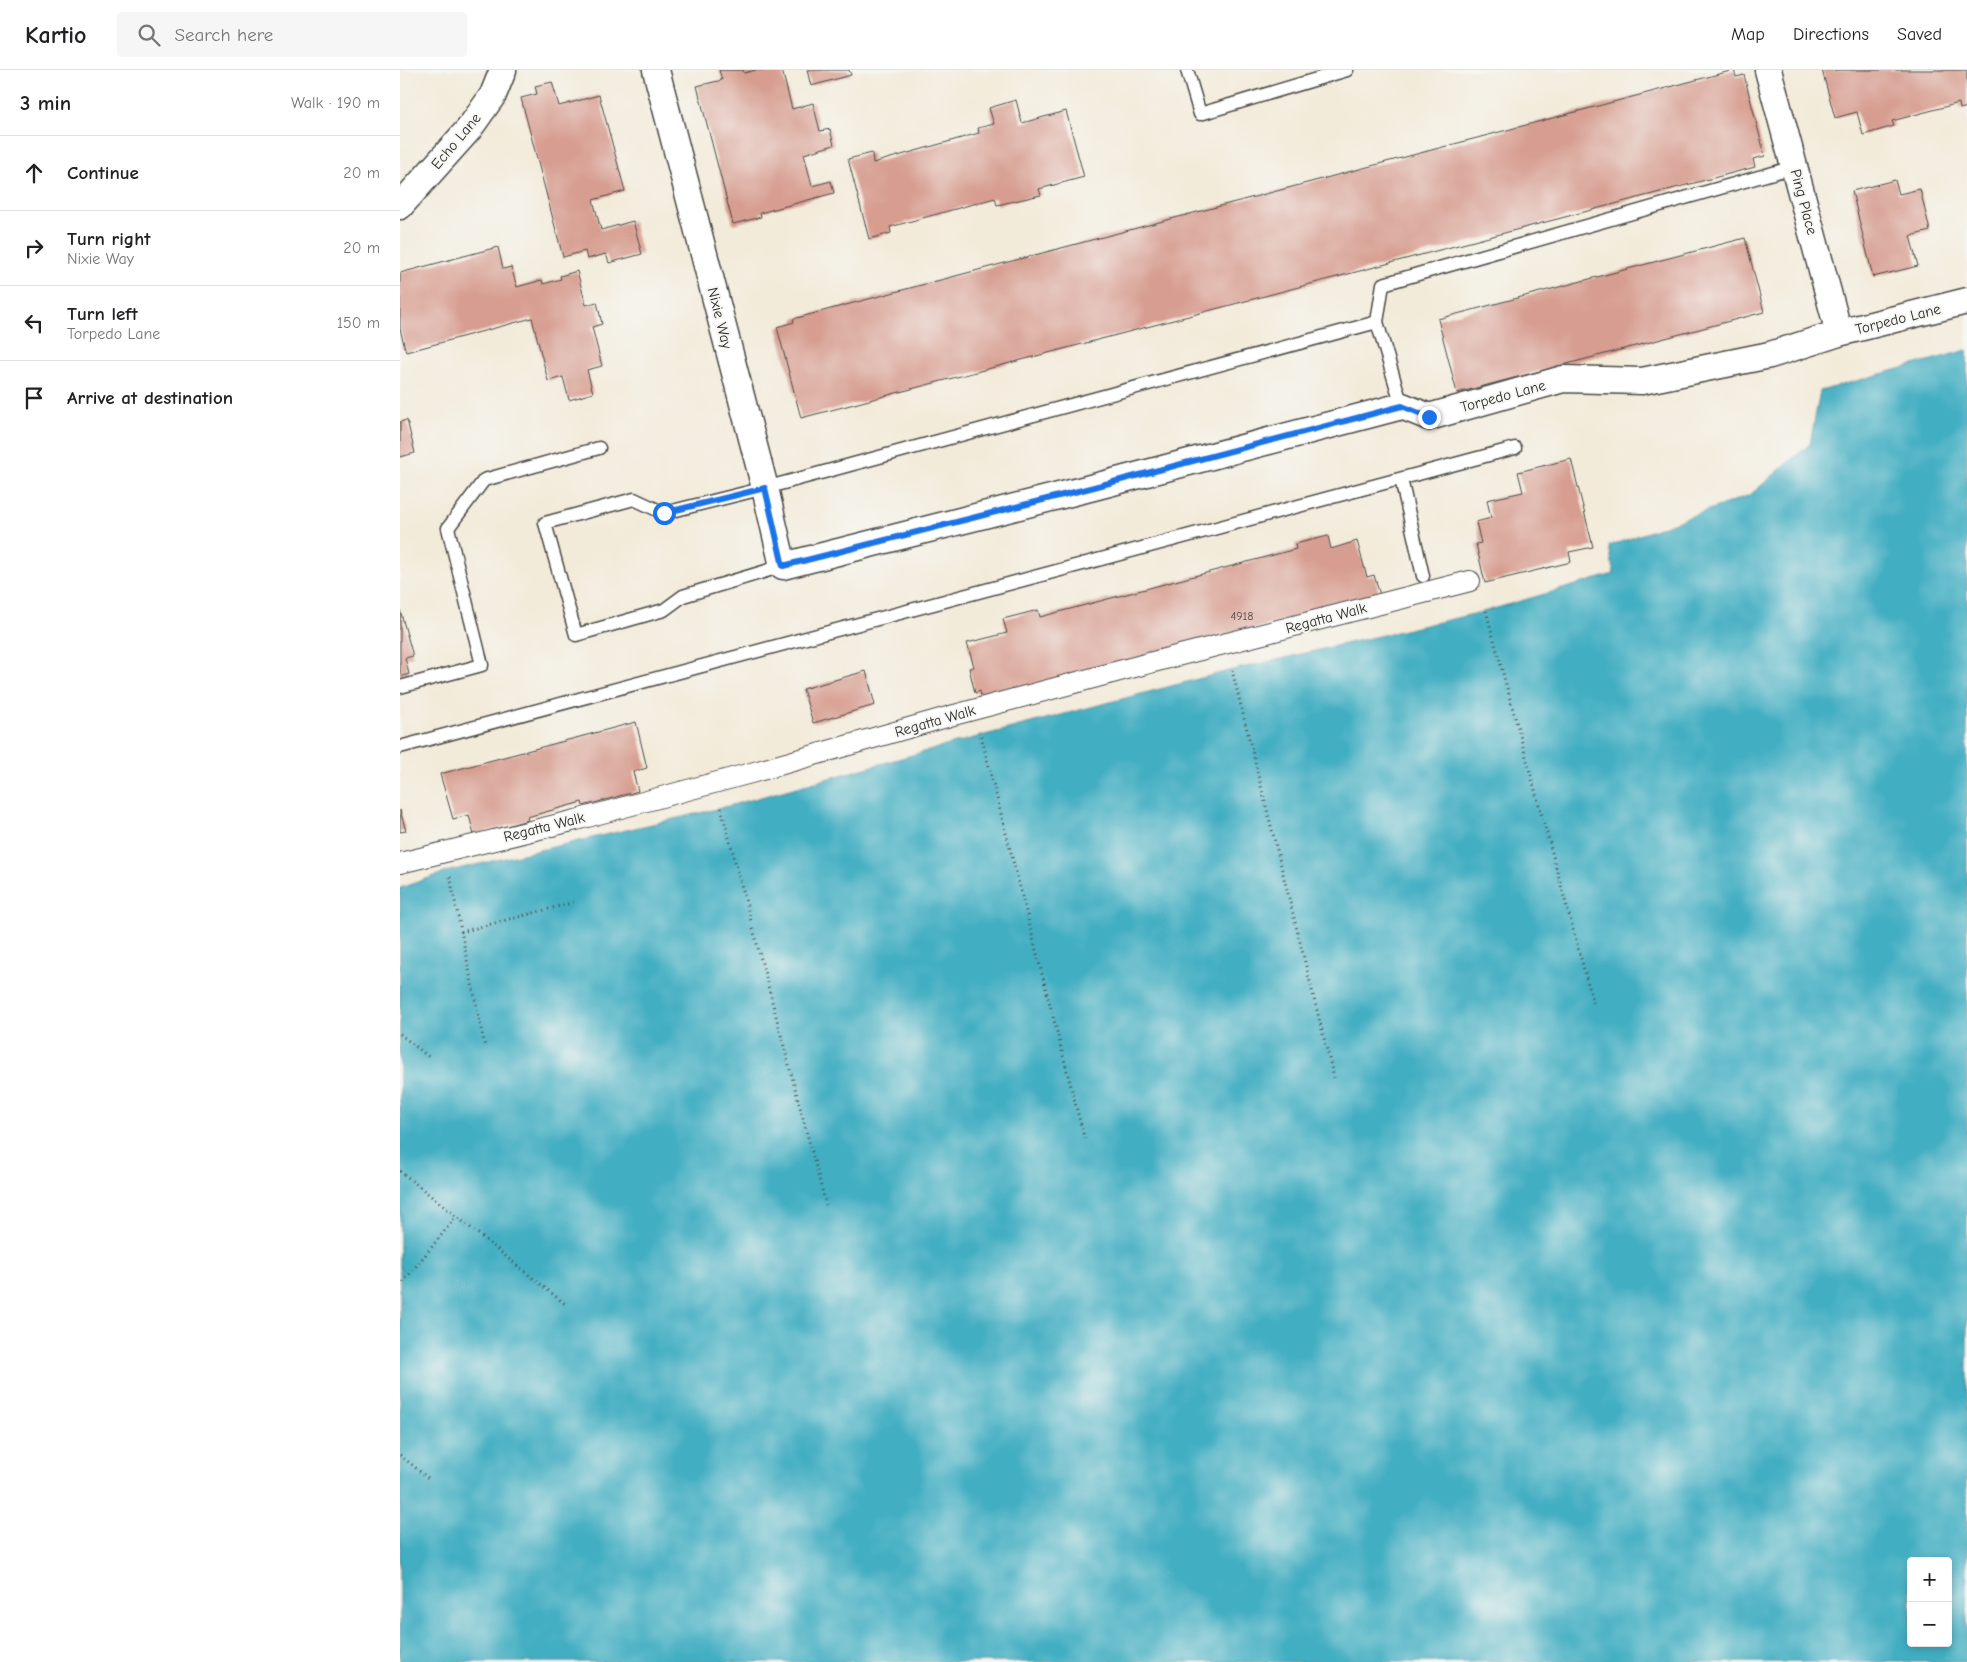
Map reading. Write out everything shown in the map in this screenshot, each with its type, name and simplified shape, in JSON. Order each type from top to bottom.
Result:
[{"type":"street","name":"Echo Lane","points":[[400,206],[469,129],[493,95],[502,70]]},
{"type":"street","name":"Nixie Way","points":[[656,70],[765,488],[783,566]]},
{"type":"street","name":"Ping Place","points":[[1768,70],[1839,334]]},
{"type":"street","name":"Torpedo Lane","points":[[1402,406],[1429,417],[1563,380],[1642,381],[1770,354],[1967,301]]},
{"type":"street","points":[[783,566],[1402,406]]},
{"type":"street","name":"Regatta Walk","points":[[400,863],[614,810],[1153,662],[1470,581]]},
{"type":"lane","points":[[1187,70],[1200,114],[1348,70]]},
{"type":"lane","points":[[1402,406],[1377,322],[1383,284],[1794,167]]},
{"type":"lane","points":[[783,566],[683,596],[664,610],[576,635],[546,523],[634,499],[664,513],[765,488],[1377,322]]},
{"type":"lane","points":[[400,687],[482,665],[448,528],[484,480],[599,448]]},
{"type":"lane","points":[[400,747],[1515,448]]},
{"type":"lane","points":[[1401,479],[1423,576]]},
{"type":"path","points":[[1486,611],[1594,1006]]},
{"type":"path","points":[[1232,670],[1334,1078]]},
{"type":"path","points":[[981,736],[1085,1141]]},
{"type":"path","points":[[721,808],[826,1205]]},
{"type":"path","points":[[449,871],[485,1047]]},
{"type":"path","points":[[461,932],[575,902]]},
{"type":"path","points":[[400,1034],[430,1058]]},
{"type":"path","points":[[400,1171],[565,1304]]},
{"type":"path","points":[[400,1286],[456,1217]]},
{"type":"path","points":[[400,1455],[428,1478]]},
{"type":"water","points":[[1967,350],[1967,1662],[400,1662],[400,888],[449,871],[721,808],[981,736],[1232,670],[1486,611],[1614,574],[1609,546],[1750,495],[1810,444],[1820,391]]},
{"type":"building","points":[[719,70],[743,70],[744,73],[756,70],[782,70],[792,109],[813,103],[820,131],[830,129],[834,145],[804,154],[812,186],[831,181],[834,193],[760,213],[761,217],[733,224],[697,86],[722,80]]},
{"type":"building","points":[[807,70],[849,70],[851,75],[811,86]]},
{"type":"building","points":[[1734,70],[1736,77],[1744,75],[1765,156],[1753,159],[1755,167],[801,418],[777,327],[794,322],[793,319]]},
{"type":"building","points":[[1822,70],[1967,70],[1967,107],[1960,109],[1959,103],[1892,121],[1894,126],[1863,135],[1857,112],[1835,118]]},
{"type":"building","points":[[552,82],[559,106],[599,95],[625,191],[593,200],[601,230],[633,221],[642,254],[609,263],[606,254],[587,259],[585,251],[563,257],[521,98],[537,94],[535,86]]},
{"type":"building","points":[[1016,100],[1022,123],[1066,111],[1084,177],[1039,189],[1041,195],[997,205],[995,198],[890,227],[891,233],[869,239],[848,159],[872,153],[873,163],[979,133],[978,128],[994,124],[989,108]]},
{"type":"building","points":[[1895,180],[1899,194],[1920,189],[1930,231],[1910,236],[1918,266],[1873,277],[1852,191]]},
{"type":"building","points":[[1745,238],[1764,312],[1457,393],[1438,319]]},
{"type":"building","points":[[498,247],[503,269],[511,267],[517,287],[542,280],[543,284],[561,279],[560,276],[577,271],[586,305],[597,302],[602,324],[592,327],[602,366],[587,370],[593,393],[569,400],[563,377],[548,381],[532,318],[406,352],[400,329],[400,273]]},
{"type":"building","points":[[407,420],[415,453],[400,457],[400,422]]},
{"type":"building","points":[[1571,459],[1593,547],[1569,552],[1571,562],[1485,583],[1476,544],[1481,543],[1476,522],[1491,518],[1487,500],[1523,492],[1518,472]]},
{"type":"building","points":[[1328,536],[1331,549],[1357,541],[1367,577],[1374,575],[1380,595],[982,702],[980,691],[975,693],[969,668],[974,667],[967,643],[1007,633],[1003,619],[1038,610],[1040,617],[1296,549],[1295,544]]},
{"type":"building","points":[[400,610],[413,656],[405,658],[409,674],[400,677]]},
{"type":"building","points":[[866,671],[875,705],[813,723],[803,689]]},
{"type":"building","points":[[636,722],[647,768],[633,772],[638,791],[583,806],[582,802],[527,817],[528,820],[474,835],[469,815],[453,819],[440,774]]},
{"type":"building","points":[[400,810],[406,831],[400,832]]},
{"type":"route","points":[[664,513],[765,488],[783,566],[1402,406],[1429,417]]}]
